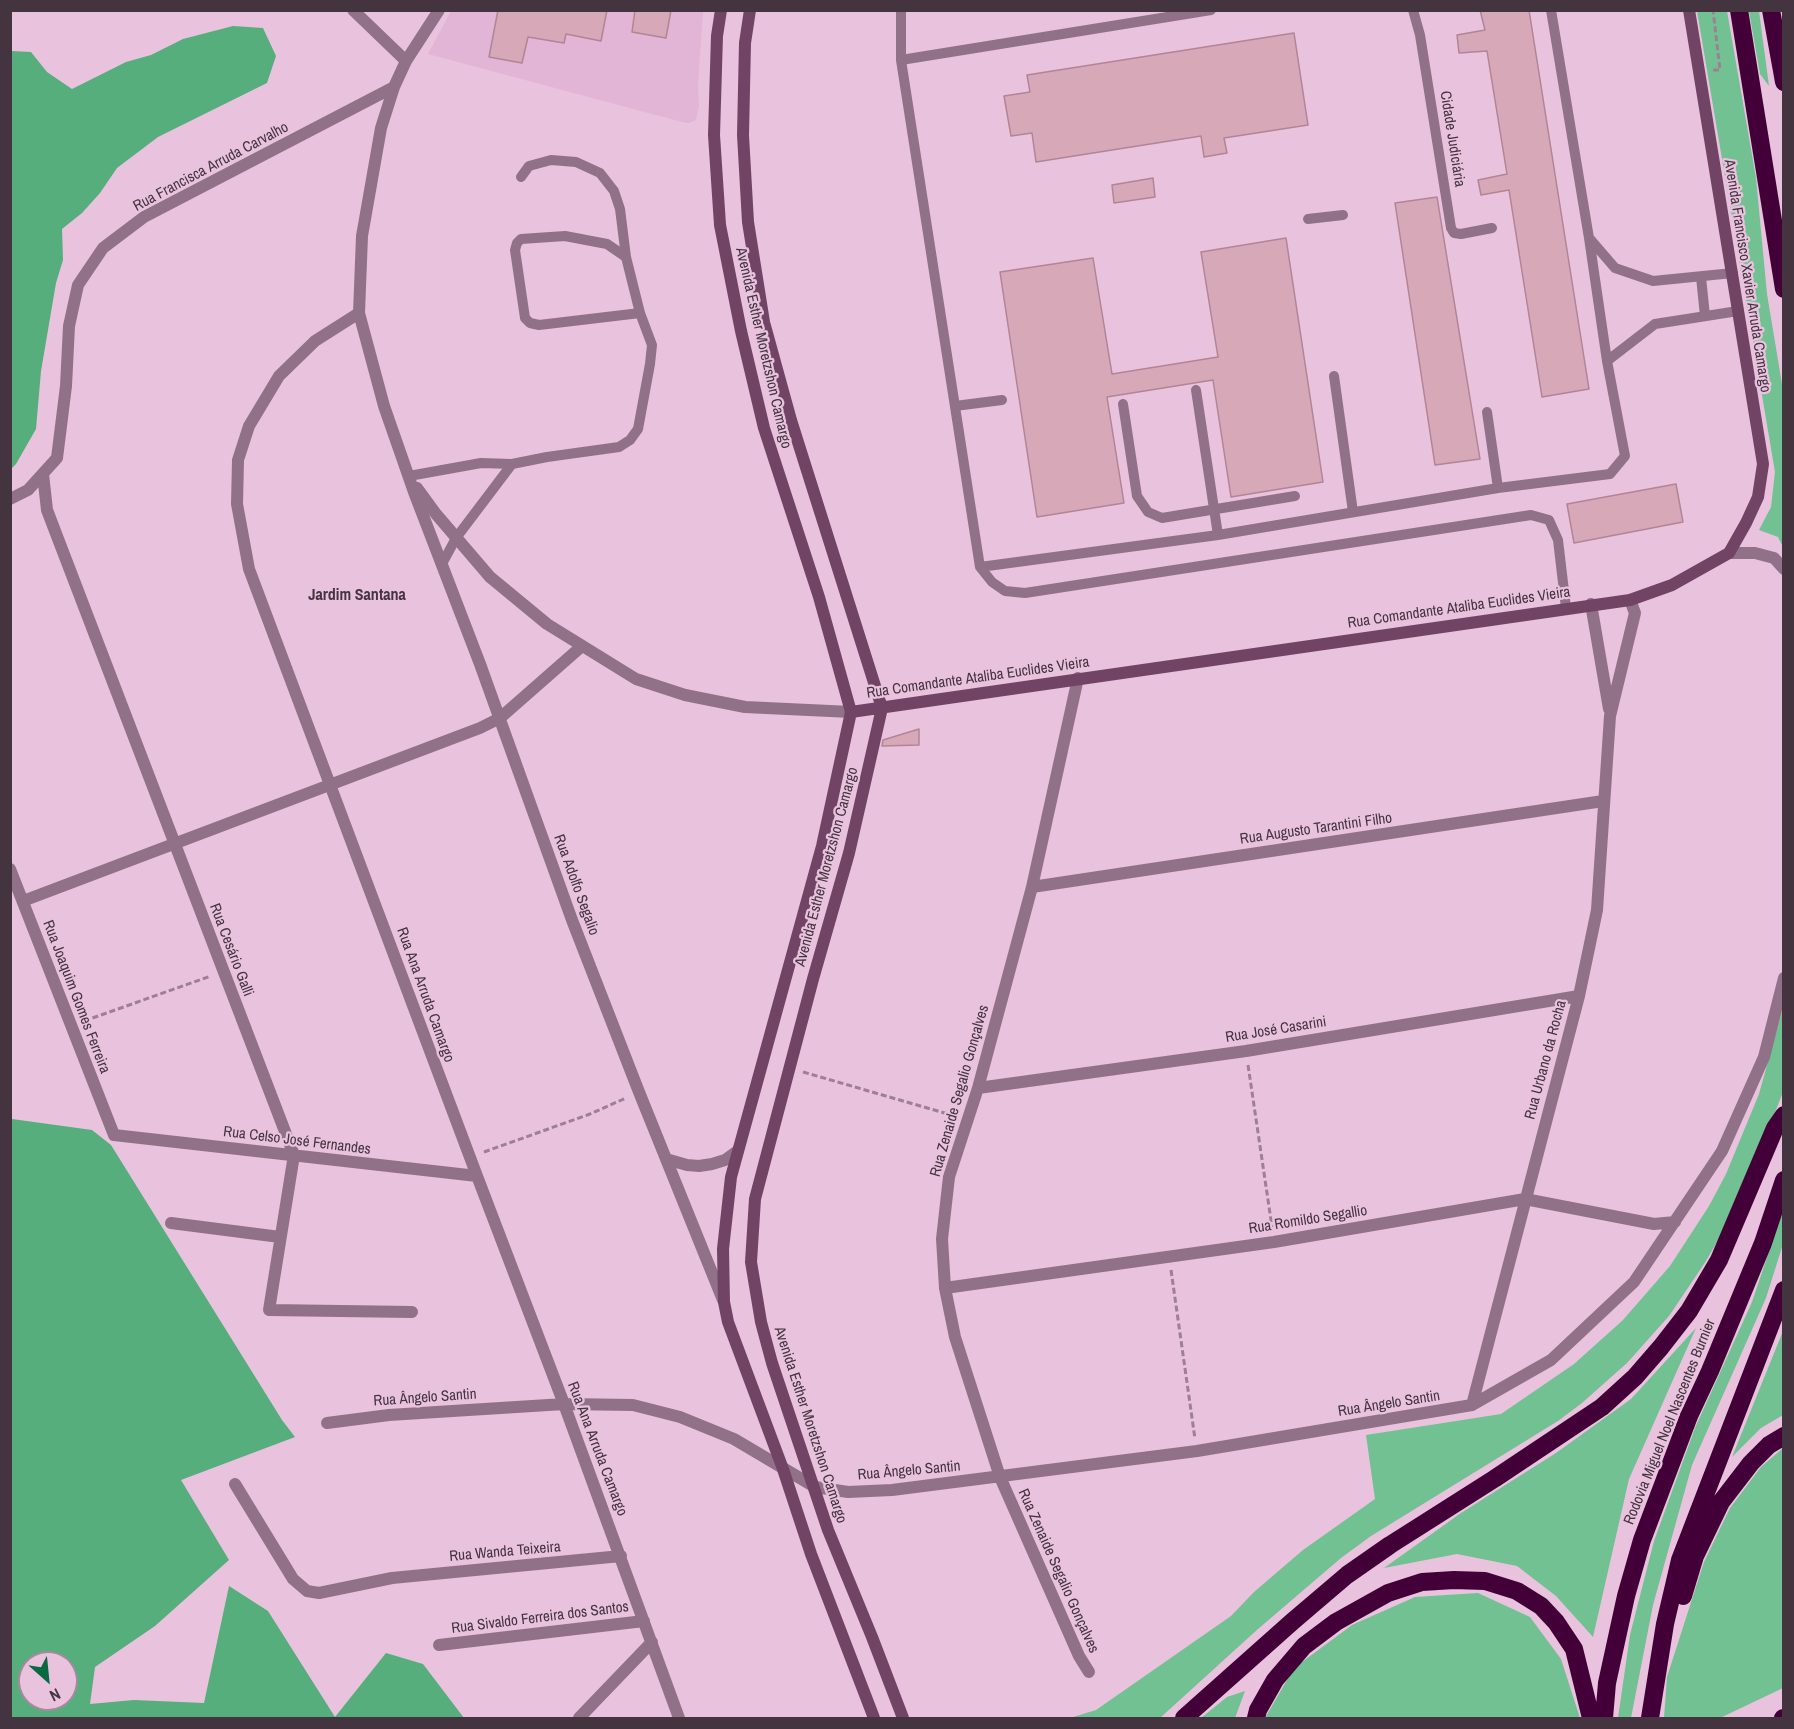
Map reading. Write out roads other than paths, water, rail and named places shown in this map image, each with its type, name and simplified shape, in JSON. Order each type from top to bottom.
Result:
[{"type":"highway","points":[[1738,10],[1784,289]]},
{"type":"highway","points":[[1772,10],[1784,82]]},
{"type":"highway","points":[[1184,1719],[1347,1575],[1602,1407],[1635,1377],[1689,1311],[1719,1260],[1775,1128],[1784,1115]]},
{"type":"highway","name":"Rodovia Miguel Noel Nascentes Burnier","points":[[1604,1719],[1607,1683],[1626,1596],[1642,1540],[1689,1416],[1763,1243],[1784,1180]]},
{"type":"highway","points":[[1650,1719],[1665,1624],[1680,1560],[1784,1290]]},
{"type":"highway","points":[[1653,1691],[1695,1556],[1721,1502],[1751,1463],[1769,1445],[1784,1436]]},
{"type":"highway","points":[[1256,1719],[1258,1710],[1275,1680],[1304,1646],[1336,1622],[1388,1593],[1422,1582],[1454,1580],[1485,1581],[1517,1591],[1541,1606],[1556,1622],[1574,1649],[1591,1719]]},
{"type":"street","points":[[353,10],[406,61]]},
{"type":"street","name":"Rua Adolfo Segalio","points":[[438,10],[406,61],[394,87],[381,128],[362,236],[359,313],[384,405],[572,920],[723,1302]]},
{"type":"street","name":"Avenida Esther Moretzshon Camargo","points":[[721,10],[717,36],[714,135],[720,225],[741,331],[764,428],[819,597],[851,712],[822,846],[736,1152],[726,1209],[723,1302],[728,1322],[783,1469],[811,1554],[874,1719]]},
{"type":"street","name":"Avenida Esther Moretzshon Camargo","points":[[750,10],[745,43],[744,146],[748,222],[764,322],[791,420],[882,708],[849,853],[755,1199],[752,1262],[761,1322],[772,1363],[828,1530],[903,1719]]},
{"type":"street","name":"Avenida Francisco Xavier Arruda Camargo","points":[[1689,10],[1697,71],[1733,273],[1763,464],[1758,497],[1729,553]]},
{"type":"street","name":"Rua Francisca Arruda Carvalho","points":[[10,499],[27,490],[57,458],[66,386],[69,326],[78,285],[103,249],[144,217],[394,87]]},
{"type":"street","name":"Rua Ana Arruda Camargo","points":[[359,313],[315,341],[279,376],[249,426],[238,460],[237,504],[249,569],[621,1556],[679,1719]]},
{"type":"street","name":"Rua Cesário Galli","points":[[43,474],[47,510],[294,1155]]},
{"type":"street","name":"Rua Comandante Ataliba Euclides Vieira","points":[[409,476],[456,538],[490,576],[547,624],[636,680],[685,695],[745,707],[851,712],[1630,600],[1672,585],[1729,553]]},
{"type":"street","points":[[1729,553],[1755,554],[1774,558],[1784,569]]},
{"type":"street","name":"Rua Urbano da Rocha","points":[[1472,1405],[1579,996],[1596,910],[1610,716],[1635,613],[1630,600]]},
{"type":"street","name":"Rua Urbano da Rocha","points":[[1591,604],[1610,716]]},
{"type":"street","points":[[23,901],[480,728],[500,718],[582,645]]},
{"type":"street","name":"Rua Zenaide Segalio Gonçalves","points":[[1078,678],[1032,887],[978,1088],[949,1177],[942,1239],[945,1288],[955,1337],[1000,1477],[1079,1656],[1089,1672]]},
{"type":"street","name":"Rua Augusto Tarantini Filho","points":[[1032,887],[1603,801]]},
{"type":"street","name":"Rua Joaquim Gomes Ferreira","points":[[10,869],[114,1135]]},
{"type":"street","points":[[1472,1405],[1551,1360],[1634,1282],[1722,1151],[1764,1057],[1784,978]]},
{"type":"street","name":"Rua José Casarini","points":[[978,1088],[1246,1051],[1579,996]]},
{"type":"street","name":"Rua Celso José Fernandes","points":[[114,1135],[477,1176]]},
{"type":"street","points":[[666,1159],[699,1166],[725,1160],[736,1152]]},
{"type":"street","points":[[294,1155],[269,1310],[412,1312]]},
{"type":"street","name":"Rua Romildo Segallio","points":[[945,1288],[1274,1242],[1525,1199],[1654,1224],[1675,1222]]},
{"type":"street","points":[[171,1223],[280,1237]]},
{"type":"street","name":"Rua Ângelo Santin","points":[[327,1423],[389,1414],[564,1404],[633,1405],[681,1417],[734,1439],[815,1487],[848,1492],[892,1490],[1197,1451],[1472,1405]]},
{"type":"street","name":"Rua Wanda Teixeira","points":[[235,1484],[293,1578],[307,1591],[319,1593],[392,1578],[621,1556]]},
{"type":"street","name":"Rua Sivaldo Ferreira dos Santos","points":[[439,1645],[644,1621]]},
{"type":"street","points":[[579,1719],[652,1642]]},
{"type":"lane","points":[[901,10],[902,60],[980,567],[992,582],[1005,591],[1025,593],[1531,515],[1549,520],[1558,540],[1566,608]]},
{"type":"lane","points":[[902,60],[1155,15],[1211,10]]},
{"type":"lane","name":"Cidade Judiciária","points":[[1413,10],[1420,35],[1451,228],[1454,233],[1461,234],[1492,228]]},
{"type":"lane","points":[[980,567],[1218,535],[1498,488],[1610,474],[1625,456],[1607,361],[1551,10]]},
{"type":"lane","points":[[409,476],[481,463],[512,464],[619,447],[630,440],[638,429],[652,345],[640,313],[626,257],[620,209],[614,191],[600,173],[576,162],[551,160],[530,166],[521,177]]},
{"type":"lane","points":[[1308,219],[1343,215]]},
{"type":"lane","points":[[626,257],[607,244],[565,236],[521,239],[516,243],[515,250],[525,318],[530,323],[539,325],[640,313]]},
{"type":"lane","points":[[1589,238],[1615,268],[1653,281],[1733,273]]},
{"type":"lane","points":[[1701,277],[1705,316]]},
{"type":"lane","points":[[1607,361],[1655,324],[1738,312]]},
{"type":"lane","points":[[1334,376],[1353,512]]},
{"type":"lane","points":[[1196,390],[1218,535]]},
{"type":"lane","points":[[955,406],[1002,400]]},
{"type":"lane","points":[[1123,404],[1137,496],[1148,512],[1162,518],[1295,496]]},
{"type":"lane","points":[[1487,412],[1498,488]]},
{"type":"lane","points":[[442,564],[456,538],[512,464]]},
{"type":"district","name":"Jardim Santana","points":[[357,596]]}]
